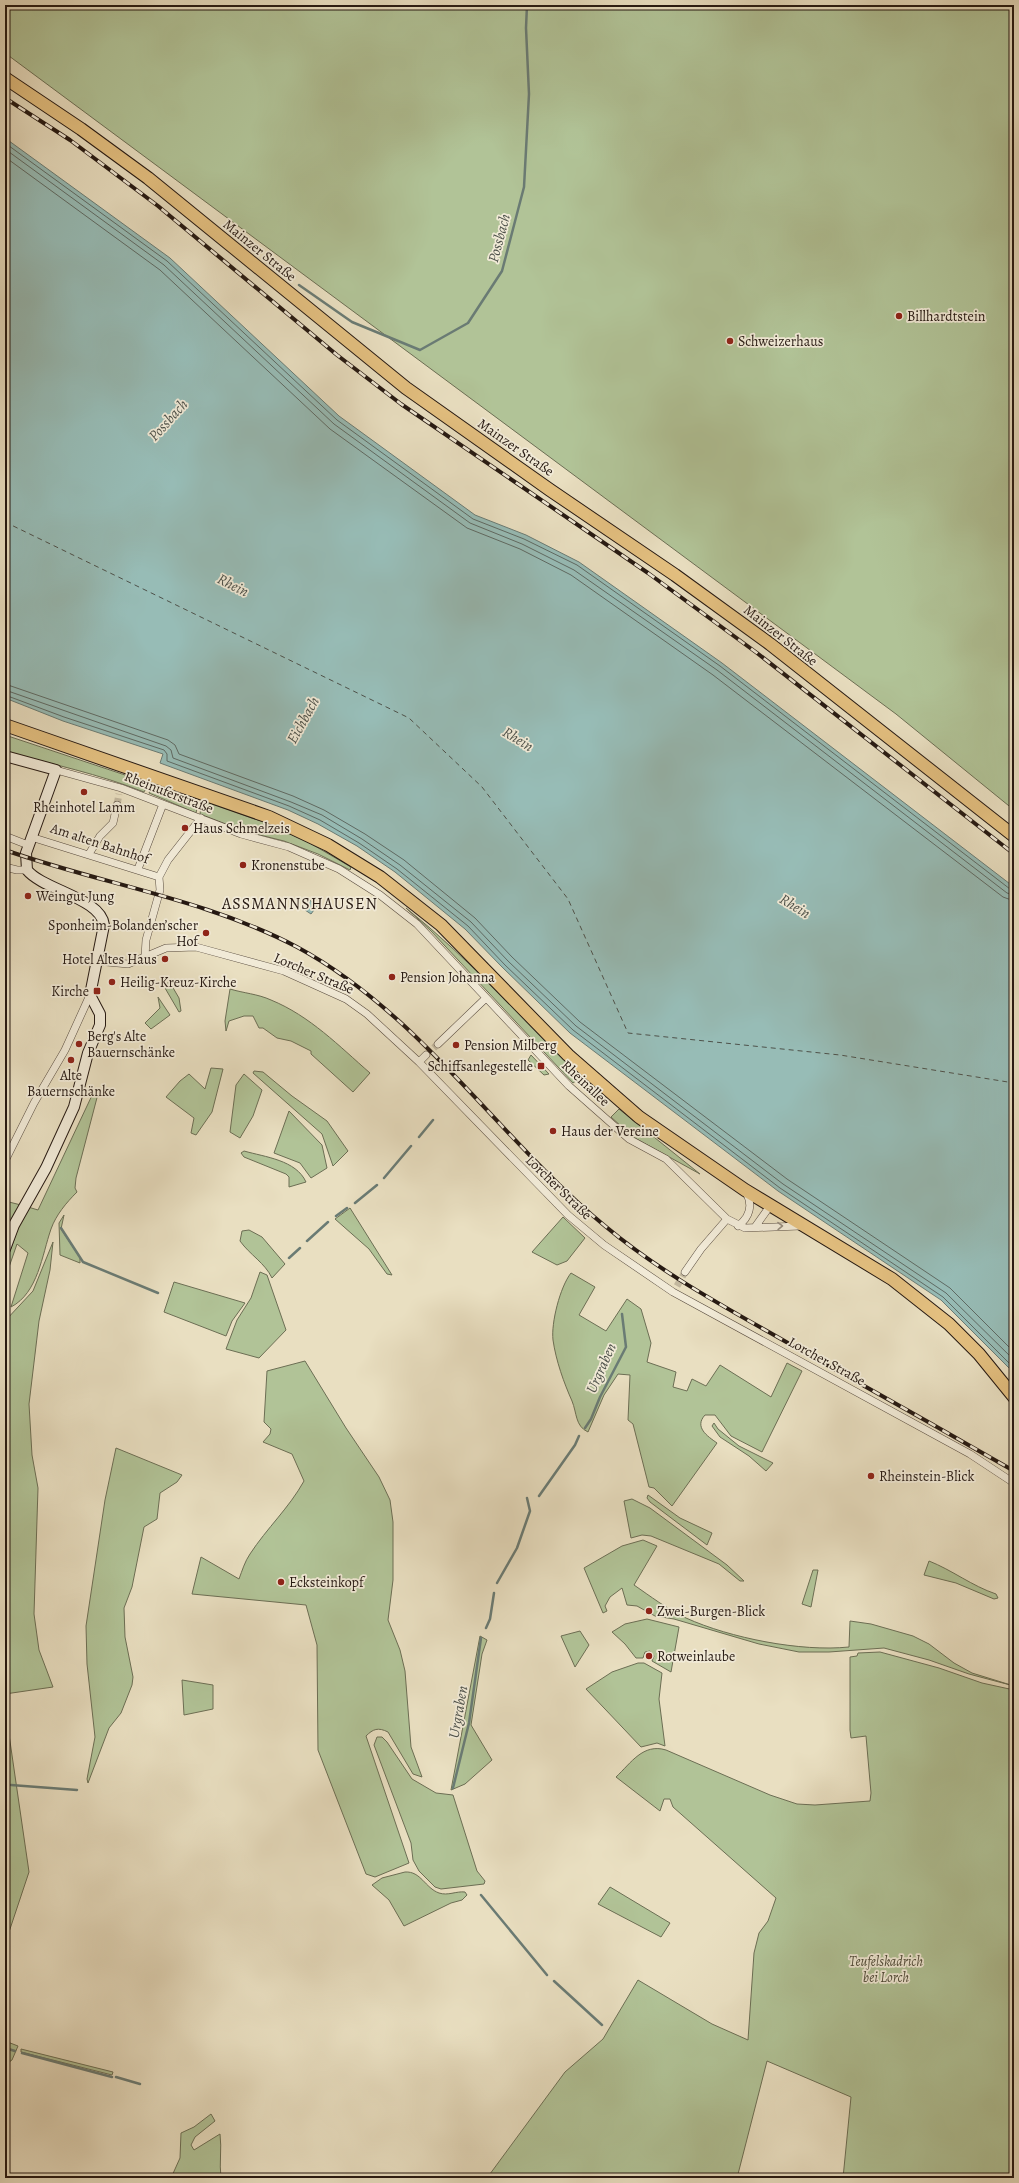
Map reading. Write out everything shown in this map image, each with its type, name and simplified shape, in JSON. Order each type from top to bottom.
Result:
[{"type":"main road","name":"Mainzer Straße","points":[[5,78],[82,129],[148,178],[406,388],[730,614],[1014,836]]},
{"type":"main road","points":[[5,725],[269,817],[302,832],[353,859],[399,891],[441,925],[568,1055],[639,1117],[745,1190],[892,1279],[938,1314],[979,1354],[1014,1397]]},
{"type":"main road","name":"Rheinuferstraße","points":[[5,756],[56,770]]},
{"type":"main road","name":"Am alten Bahnhof","points":[[27,870],[25,857],[56,770]]},
{"type":"main road","points":[[5,1249],[14,1225],[46,1168],[76,1099],[88,1053],[101,1018],[90,994],[104,928],[99,913],[60,890],[35,878],[27,870]]},
{"type":"street","name":"Rheinuferstraße","points":[[56,770],[163,804],[241,834],[289,847],[339,869],[380,895],[421,928],[486,998]]},
{"type":"street","points":[[138,869],[163,804]]},
{"type":"street","points":[[88,854],[100,836],[113,823],[117,805]]},
{"type":"street","points":[[145,957],[144,950],[160,890],[159,878],[168,860],[202,818]]},
{"type":"street","points":[[5,836],[30,841]]},
{"type":"street","name":"Am alten Bahnhof","points":[[30,841],[88,854],[138,869],[159,878]]},
{"type":"street","points":[[5,867],[17,870],[27,870]]},
{"type":"street","name":"Lorcher Straße","points":[[96,961],[128,964],[166,948],[196,947],[284,971],[346,999],[366,1014],[419,1062],[568,1215],[604,1245],[675,1289],[970,1454],[1014,1483]]},
{"type":"street","points":[[5,1161],[34,1103],[65,1050],[90,994]]},
{"type":"street","points":[[438,1044],[486,998]]},
{"type":"street","name":"Rheinallee","points":[[486,998],[569,1086],[629,1139],[666,1159],[727,1219],[738,1226],[745,1228],[804,1226]]},
{"type":"street","points":[[419,1062],[426,1055]]},
{"type":"street","points":[[738,1226],[745,1219],[750,1207],[750,1202],[745,1190]]},
{"type":"street","points":[[755,1228],[770,1206]]},
{"type":"street","points":[[685,1272],[727,1219]]},
{"type":"green space","points":[[5,5],[1014,5],[1014,810],[896,714],[5,53]]},
{"type":"green space","points":[[5,735],[149,783],[144,792],[93,775],[5,752]]},
{"type":"green space","points":[[151,788],[157,788],[198,804],[196,813],[149,793]]},
{"type":"green space","points":[[202,800],[269,824],[308,842],[351,867],[350,870],[318,854],[284,841],[244,831],[200,814]]},
{"type":"green space","points":[[406,908],[476,970],[586,1080],[577,1080],[573,1083],[431,931]]},
{"type":"green space","points":[[169,981],[179,998],[181,1011],[179,1012],[165,988]]},
{"type":"green space","points":[[230,989],[266,998],[299,1014],[324,1032],[370,1073],[353,1092],[311,1054],[311,1051],[291,1041],[277,1038],[263,1028],[259,1028],[253,1016],[244,1016],[229,1021],[226,1031],[225,1021]]},
{"type":"green space","points":[[158,997],[170,1015],[151,1029],[145,1023],[160,1008]]},
{"type":"green space","points":[[531,1055],[549,1074],[544,1075],[528,1060]]},
{"type":"green space","points":[[211,1068],[223,1069],[212,1112],[196,1135],[191,1133],[194,1118],[166,1097],[180,1081],[189,1074],[205,1089]]},
{"type":"green space","points":[[254,1071],[263,1072],[292,1096],[327,1121],[348,1151],[333,1166],[322,1134],[253,1073]]},
{"type":"green space","points":[[244,1074],[262,1090],[253,1116],[240,1138],[230,1132],[236,1085]]},
{"type":"green space","points":[[95,1089],[99,1090],[76,1178],[75,1188],[77,1192],[62,1209],[53,1224],[42,1261],[33,1283],[20,1301],[11,1307],[28,1253],[17,1244],[8,1270],[5,1299],[5,1266],[17,1231],[28,1207],[38,1210]]},
{"type":"green space","points":[[619,1109],[700,1174],[633,1137],[611,1117]]},
{"type":"green space","points":[[289,1111],[322,1145],[327,1168],[311,1178],[300,1163],[274,1153]]},
{"type":"green space","points":[[244,1151],[279,1160],[288,1164],[301,1175],[306,1182],[289,1187],[289,1177],[286,1174],[244,1157],[241,1153]]},
{"type":"green space","points":[[5,1201],[21,1205],[5,1241]]},
{"type":"green space","points":[[350,1208],[392,1275],[387,1274],[369,1249],[335,1219]]},
{"type":"green space","points":[[64,1215],[61,1229],[80,1258],[80,1263],[60,1255],[59,1223]]},
{"type":"green space","points":[[563,1217],[585,1238],[567,1261],[557,1265],[532,1252]]},
{"type":"green space","points":[[249,1230],[262,1237],[285,1264],[272,1278],[261,1263],[240,1241],[242,1231]]},
{"type":"green space","points":[[53,1242],[50,1270],[39,1321],[29,1404],[32,1455],[38,1488],[34,1614],[39,1650],[53,1687],[5,1694],[5,1321],[33,1291]]},
{"type":"green space","points":[[260,1272],[267,1275],[286,1330],[259,1358],[226,1349],[237,1320],[251,1298]]},
{"type":"green space","points":[[571,1273],[595,1287],[579,1315],[606,1331],[627,1299],[641,1309],[651,1343],[647,1362],[676,1372],[673,1387],[687,1391],[692,1379],[706,1386],[720,1365],[771,1397],[787,1363],[802,1371],[762,1452],[731,1436],[715,1415],[705,1415],[702,1419],[701,1427],[709,1437],[717,1443],[672,1506],[654,1488],[649,1487],[633,1424],[628,1420],[630,1375],[618,1374],[604,1395],[588,1432],[584,1429],[577,1419],[574,1406],[563,1379],[553,1340],[553,1324],[557,1305],[563,1287]]},
{"type":"green space","points":[[174,1282],[245,1303],[232,1321],[226,1336],[164,1312]]},
{"type":"green space","points":[[305,1361],[346,1428],[379,1477],[390,1500],[393,1522],[393,1580],[388,1620],[400,1650],[405,1671],[411,1747],[422,1777],[413,1774],[388,1732],[376,1730],[366,1736],[409,1863],[375,1877],[366,1874],[318,1750],[317,1645],[306,1605],[192,1594],[201,1557],[239,1579],[250,1554],[292,1500],[304,1481],[292,1454],[263,1442],[270,1434],[271,1429],[264,1422],[267,1371]]},
{"type":"green space","points":[[714,1423],[718,1429],[739,1446],[773,1463],[766,1471],[749,1456],[720,1437],[712,1426]]},
{"type":"green space","points":[[116,1448],[182,1475],[177,1482],[160,1493],[157,1519],[144,1527],[132,1587],[124,1608],[125,1637],[133,1677],[132,1685],[121,1713],[109,1728],[88,1783],[87,1779],[95,1737],[87,1664],[86,1626],[105,1500]]},
{"type":"green space","points":[[648,1495],[680,1518],[712,1533],[707,1545],[650,1502],[647,1498]]},
{"type":"green space","points":[[632,1499],[650,1508],[727,1565],[744,1581],[740,1581],[719,1564],[651,1536],[642,1535],[631,1538],[624,1501]]},
{"type":"green space","points":[[643,1540],[657,1546],[634,1585],[672,1611],[686,1618],[723,1632],[766,1642],[830,1648],[849,1647],[850,1621],[871,1624],[913,1636],[929,1644],[954,1663],[972,1673],[1014,1686],[884,1648],[829,1652],[799,1652],[759,1644],[674,1619],[655,1616],[637,1606],[627,1605],[622,1588],[610,1597],[605,1606],[607,1611],[603,1613],[584,1568],[622,1546]]},
{"type":"green space","points":[[929,1561],[987,1591],[996,1594],[998,1598],[994,1599],[956,1583],[924,1575]]},
{"type":"green space","points":[[813,1570],[818,1570],[811,1607],[802,1604]]},
{"type":"green space","points":[[647,1619],[679,1627],[671,1672],[652,1661],[654,1656],[650,1651],[645,1652],[643,1658],[636,1658],[625,1644],[612,1632],[625,1624]]},
{"type":"green space","points":[[580,1631],[589,1645],[575,1667],[561,1636]]},
{"type":"green space","points":[[480,1636],[487,1640],[482,1654],[471,1725],[492,1760],[465,1784],[451,1790]]},
{"type":"green space","name":"Teufelskadrich bei Lorch","points":[[880,1652],[939,1668],[982,1683],[1014,1690],[1014,2178],[843,2178],[851,2097],[767,2061],[737,2178],[487,2178],[565,2072],[603,2039],[638,1980],[712,2024],[748,2040],[754,1953],[759,1933],[768,1921],[776,1898],[673,1807],[670,1799],[664,1799],[660,1811],[616,1777],[632,1760],[644,1752],[651,1749],[658,1749],[666,1750],[770,1795],[797,1804],[815,1805],[870,1801],[871,1793],[866,1736],[851,1738],[850,1657],[857,1656],[858,1653]]},
{"type":"green space","points":[[638,1663],[644,1663],[662,1673],[659,1699],[665,1746],[657,1743],[641,1747],[586,1689],[612,1672]]},
{"type":"green space","points":[[182,1680],[213,1685],[213,1709],[184,1715]]},
{"type":"green space","points":[[5,1707],[29,1872],[5,1944],[5,1887],[8,1860],[5,1805]]},
{"type":"green space","points":[[377,1737],[382,1737],[387,1742],[412,1779],[436,1793],[453,1795],[477,1871],[485,1881],[484,1884],[441,1889],[435,1887],[419,1871],[413,1860],[411,1843],[374,1745]]},
{"type":"green space","points":[[405,1872],[415,1874],[434,1891],[439,1893],[446,1894],[465,1892],[467,1895],[462,1900],[451,1903],[404,1926],[389,1900],[372,1885],[382,1878]]},
{"type":"green space","points":[[610,1887],[670,1923],[661,1937],[598,1904]]},
{"type":"green space","points":[[5,2041],[18,2046],[12,2060],[5,2065]]},
{"type":"green space","points":[[21,2049],[113,2072],[112,2075],[21,2052]]},
{"type":"green space","points":[[211,2114],[215,2121],[195,2137],[191,2145],[194,2150],[220,2134],[221,2178],[171,2178],[180,2158],[181,2133],[194,2127]]},
{"type":"water","points":[[5,138],[170,258],[339,416],[475,515],[526,535],[579,562],[722,663],[1014,887],[1014,1373],[941,1300],[778,1191],[570,1033],[465,929],[395,872],[357,846],[318,824],[288,810],[160,763],[163,754],[63,721],[5,698]]},
{"type":"water","points":[[307,898],[317,906],[311,914],[305,910],[308,906],[303,903]]},
{"type":"waterway","name":"Possbach","points":[[299,285],[352,322],[420,350],[468,323],[502,271],[524,187],[529,94],[526,28],[527,5]]},
{"type":"waterway","points":[[419,1137],[433,1120]]},
{"type":"waterway","points":[[384,1178],[411,1146]]},
{"type":"waterway","points":[[355,1203],[377,1185]]},
{"type":"waterway","points":[[336,1216],[347,1208]]},
{"type":"waterway","points":[[307,1241],[328,1222]]},
{"type":"waterway","points":[[61,1228],[83,1262],[158,1293]]},
{"type":"waterway","points":[[289,1258],[300,1248]]},
{"type":"waterway","name":"Urgraben","points":[[585,1428],[591,1419],[600,1397],[626,1347],[622,1314]]},
{"type":"waterway","name":"Urgraben","points":[[539,1496],[575,1445],[579,1436]]},
{"type":"waterway","name":"Urgraben","points":[[497,1583],[517,1548],[530,1511],[527,1498]]},
{"type":"waterway","name":"Urgraben","points":[[486,1628],[490,1619],[494,1593]]},
{"type":"waterway","name":"Urgraben","points":[[453,1788],[469,1723],[481,1638]]},
{"type":"waterway","points":[[11,1785],[77,1790]]},
{"type":"waterway","name":"Urgraben","points":[[481,1895],[547,1975]]},
{"type":"waterway","name":"Urgraben","points":[[554,1981],[602,2025]]},
{"type":"waterway","points":[[5,2048],[15,2051]]},
{"type":"waterway","points":[[22,2053],[112,2077]]},
{"type":"waterway","points":[[116,2077],[140,2084]]},
{"type":"waterway","points":[[5,2171],[8,2178]]},
{"type":"ferry route","points":[[5,522],[409,718],[482,787],[568,899],[628,1033],[840,1055],[1014,1083]]},
{"type":"tunnel","points":[[117,805],[119,794]]},
{"type":"tunnel","points":[[426,1055],[438,1044]]},
{"type":"tunnel","points":[[677,1286],[685,1272]]},
{"type":"railway","points":[[5,98],[70,140],[158,206],[337,355],[401,404],[648,573],[757,653],[1014,854]]},
{"type":"railway","points":[[5,850],[78,873],[190,904],[262,930],[297,947],[341,975],[382,1006],[421,1042],[529,1155],[566,1191],[626,1243],[648,1259],[717,1303],[1014,1471]]},
{"type":"place","name":"Billhardtstein","points":[[899,316]]},
{"type":"place","name":"Schweizerhaus","points":[[730,341]]},
{"type":"place","name":"Rheinhotel Lamm","points":[[84,792]]},
{"type":"place","name":"Haus Schmelzeis","points":[[185,828]]},
{"type":"place","name":"Kronenstube","points":[[243,865]]},
{"type":"place","name":"Weingut Jung","points":[[28,896]]},
{"type":"place","name":"Sponheim-Bolanden’scher Hof","points":[[206,933]]},
{"type":"place","name":"Hotel Altes Haus","points":[[165,959]]},
{"type":"place","name":"Pension Johanna","points":[[392,977]]},
{"type":"place","name":"Heilig-Kreuz-Kirche","points":[[112,982]]},
{"type":"place","name":"Kirche","points":[[97,991]]},
{"type":"place","name":"Berg's Alte Bauernschänke","points":[[79,1044]]},
{"type":"place","name":"Pension Milberg","points":[[456,1045]]},
{"type":"place","name":"Alte Bauernschänke","points":[[71,1060]]},
{"type":"place","name":"Schiffsanlegestelle","points":[[541,1066]]},
{"type":"place","name":"Haus der Vereine","points":[[553,1131]]},
{"type":"place","name":"Rheinstein-Blick","points":[[871,1476]]},
{"type":"place","name":"Ecksteinkopf","points":[[281,1582]]},
{"type":"place","name":"Zwei-Burgen-Blick","points":[[649,1611]]},
{"type":"place","name":"Rotweinlaube","points":[[649,1656]]},
{"type":"district","name":"ASSMANNSHAUSEN","points":[[300,903]]},
{"type":"water label","name":"Rhein","points":[[233,585]]},
{"type":"water label","name":"Eichbach","points":[[303,720]]},
{"type":"water label","name":"Rhein","points":[[518,739]]},
{"type":"water label","name":"Rhein","points":[[795,906]]}]
